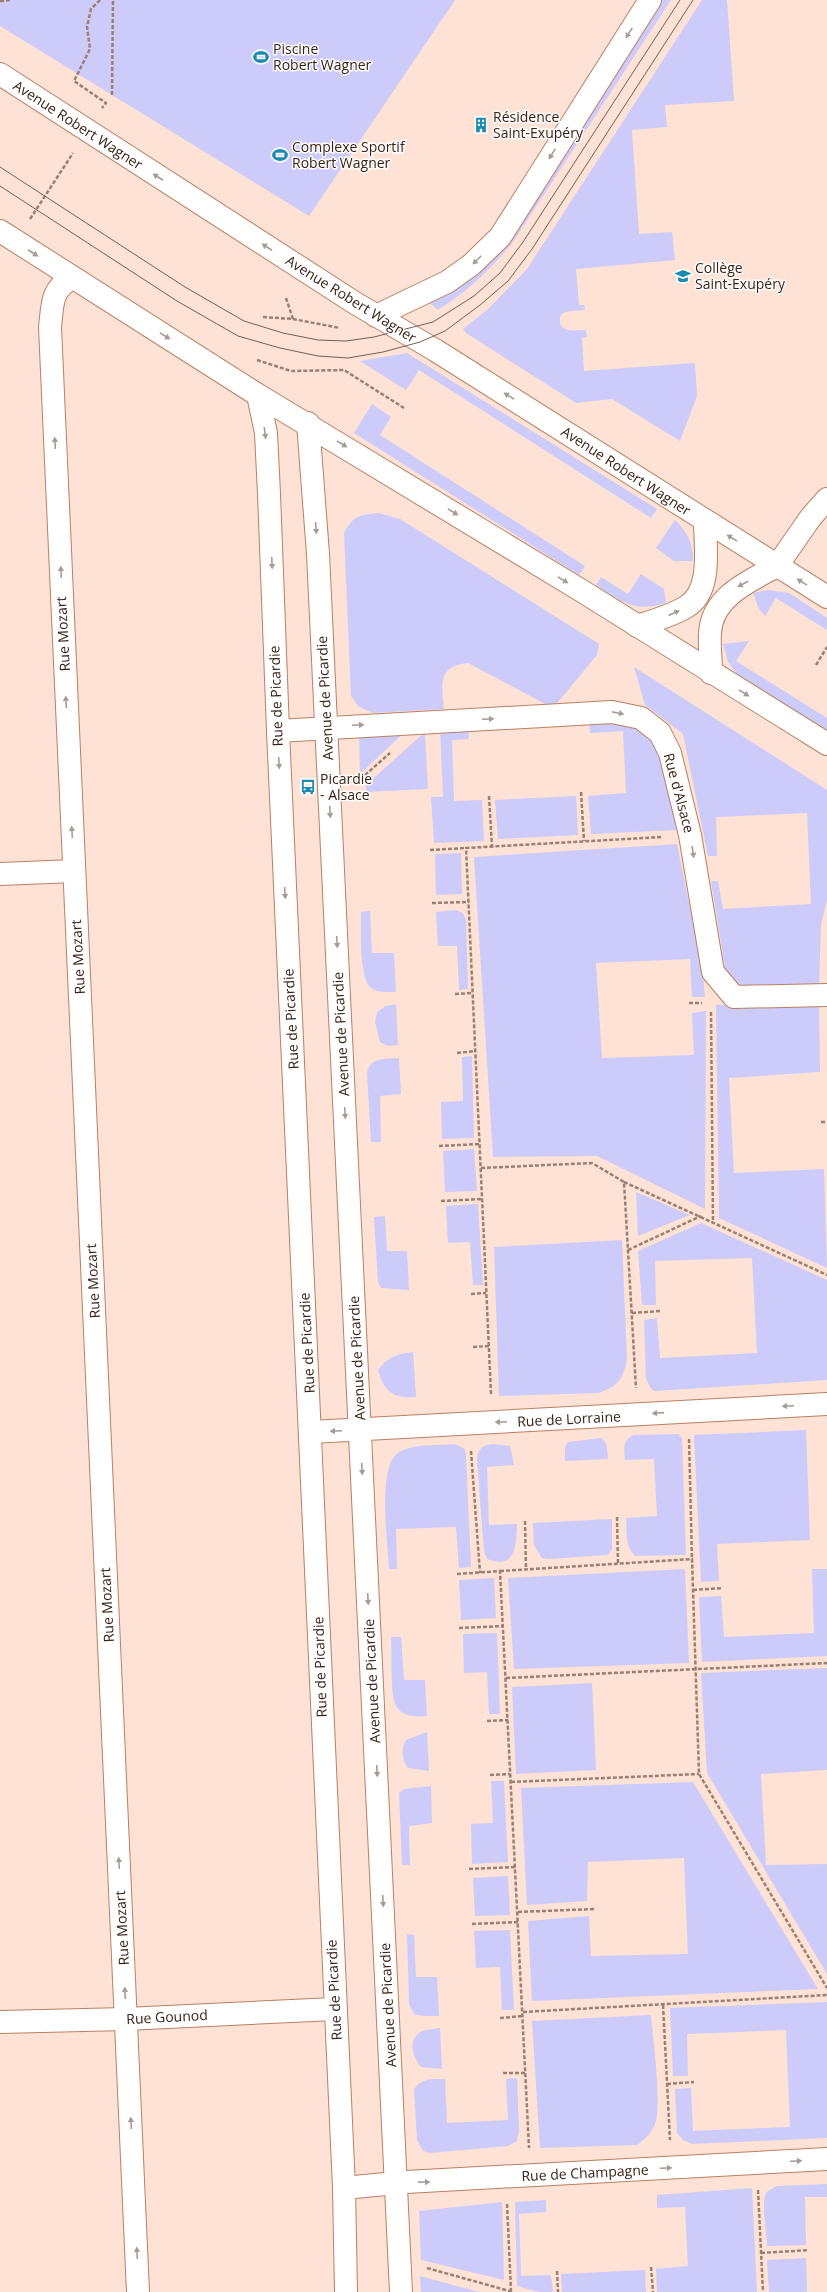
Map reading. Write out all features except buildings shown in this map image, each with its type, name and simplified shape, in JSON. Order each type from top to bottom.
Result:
[{"type":"street","points":[[376,316],[446,282],[471,265],[500,237],[650,0]]},
{"type":"street","name":"Avenue Robert Wagner","points":[[0,74],[376,316],[435,350],[827,598]]},
{"type":"street","points":[[0,231],[71,278],[258,395],[308,423],[827,744]]},
{"type":"street","name":"Rue Mozart","points":[[71,278],[59,286],[50,327],[138,2292]]},
{"type":"street","name":"Rue de Picardie","points":[[258,395],[266,433],[269,487],[278,731],[311,1432],[334,2009],[344,2188],[346,2292]]},
{"type":"street","name":"Avenue de Picardie","points":[[308,423],[330,808],[401,2292]]},
{"type":"street","points":[[711,673],[710,631],[721,605],[736,588],[777,566],[811,517],[827,499]]},
{"type":"street","name":"Avenue Robert Wagner","points":[[637,626],[665,617],[687,607],[699,594],[705,570],[705,521]]},
{"type":"street","name":"Rue d'Alsace","points":[[278,731],[612,712],[641,718],[660,733],[670,753],[690,835],[713,972],[734,997],[827,995]]},
{"type":"street","points":[[0,874],[74,871]]},
{"type":"street","name":"Rue de Lorraine","points":[[311,1432],[827,1404]]},
{"type":"street","name":"Rue Gounod","points":[[0,2022],[126,2019],[334,2009]]},
{"type":"street","name":"Rue de Champagne","points":[[344,2188],[827,2159]]},
{"type":"path","points":[[0,1],[11,0]]},
{"type":"path","points":[[28,221],[106,103],[74,81],[90,49],[87,27],[91,9],[100,0]]},
{"type":"path","points":[[112,95],[113,0]]},
{"type":"path","points":[[286,298],[293,319]]},
{"type":"path","points":[[263,317],[293,319],[340,328]]},
{"type":"path","points":[[255,360],[291,370],[344,370],[404,408]]},
{"type":"path","points":[[816,666],[827,647]]},
{"type":"path","points":[[330,808],[340,796],[391,752]]},
{"type":"path","points":[[581,792],[584,841]]},
{"type":"path","points":[[489,796],[492,847]]},
{"type":"path","points":[[430,850],[690,835]]},
{"type":"path","points":[[466,848],[493,1423]]},
{"type":"path","points":[[432,903],[469,902]]},
{"type":"path","points":[[454,994],[473,993]]},
{"type":"path","points":[[689,1003],[703,1002]]},
{"type":"path","points":[[710,1010],[713,1222]]},
{"type":"path","points":[[457,1053],[476,1051]]},
{"type":"path","points":[[821,1122],[827,1122]]},
{"type":"path","points":[[438,1146],[480,1144]]},
{"type":"path","points":[[481,1168],[592,1163],[624,1182],[827,1275]]},
{"type":"path","points":[[624,1182],[637,1415]]},
{"type":"path","points":[[441,1201],[482,1200]]},
{"type":"path","points":[[628,1250],[701,1216]]},
{"type":"path","points":[[471,1294],[486,1293]]},
{"type":"path","points":[[632,1313],[660,1311]]},
{"type":"path","points":[[473,1347],[489,1346]]},
{"type":"path","points":[[688,1412],[699,1774],[827,1988]]},
{"type":"path","points":[[470,1424],[480,1573]]},
{"type":"path","points":[[617,1517],[618,1564]]},
{"type":"path","points":[[525,1521],[526,1570]]},
{"type":"path","points":[[456,1574],[692,1558]]},
{"type":"path","points":[[500,1571],[530,2176]]},
{"type":"path","points":[[693,1590],[723,1588]]},
{"type":"path","points":[[459,1628],[503,1626]]},
{"type":"path","points":[[506,1678],[827,1663]]},
{"type":"path","points":[[487,1721],[508,1720]]},
{"type":"path","points":[[490,1775],[510,1774]]},
{"type":"path","points":[[511,1782],[699,1774]]},
{"type":"path","points":[[469,1869],[515,1867]]},
{"type":"path","points":[[518,1912],[594,1909]]},
{"type":"path","points":[[472,1924],[518,1922]]},
{"type":"path","points":[[523,2012],[827,1995]]},
{"type":"path","points":[[663,2004],[672,2168]]},
{"type":"path","points":[[500,2018],[523,2016]]},
{"type":"path","points":[[503,2073],[526,2072]]},
{"type":"path","points":[[667,2084],[694,2082]]},
{"type":"path","points":[[757,2163],[763,2292]]},
{"type":"path","points":[[400,2261],[512,2292],[506,2178]]},
{"type":"path","points":[[761,2253],[809,2250]]},
{"type":"path","points":[[651,2267],[653,2292]]},
{"type":"path","points":[[557,2271],[558,2292]]},
{"type":"shaded area","name":"Complexe Sportif Robert Wagner","points":[[0,0],[455,0],[309,216],[0,26]]},
{"type":"shaded area","points":[[663,0],[671,0],[513,242],[478,279],[438,310],[430,303],[443,296],[520,222]]},
{"type":"shaded area","points":[[702,0],[727,0],[734,101],[665,105],[667,127],[632,130],[639,234],[672,232],[675,260],[576,269],[579,305],[584,305],[585,310],[565,312],[560,318],[560,323],[565,329],[586,330],[587,337],[582,338],[584,371],[695,363],[697,396],[680,441],[612,399],[576,403],[466,333],[463,329],[488,309],[527,269]]},
{"type":"shaded area","points":[[407,353],[657,509],[651,518],[419,370],[406,390],[360,361]]},
{"type":"shaded area","points":[[372,404],[391,417],[380,435],[585,566],[579,575],[354,433]]},
{"type":"shaded area","points":[[379,513],[400,519],[599,644],[597,655],[553,708],[468,663],[458,665],[446,672],[442,684],[444,709],[373,713],[359,707],[351,696],[344,533],[354,519],[366,514]]},
{"type":"shaded area","points":[[675,520],[683,529],[688,538],[692,549],[693,561],[674,561],[656,548]]},
{"type":"shaded area","points":[[641,574],[664,589],[666,603],[646,607],[629,604],[621,601],[596,585],[601,577],[628,594]]},
{"type":"shaded area","points":[[768,590],[789,593],[827,618],[827,630],[776,598],[765,616],[759,609],[753,593]]},
{"type":"shaded area","points":[[749,641],[736,661],[827,718],[827,731],[736,673],[728,662],[723,644]]},
{"type":"shaded area","points":[[634,667],[827,790],[827,900],[821,925],[819,989],[741,989],[731,981],[725,968],[711,881],[718,881],[723,909],[811,904],[807,813],[716,817],[717,856],[708,856],[683,734],[645,705]]},
{"type":"shaded area","points":[[589,720],[637,723],[658,746],[677,830],[591,834],[588,796],[626,793],[623,731],[590,733]]},
{"type":"shaded area","points":[[468,726],[469,739],[452,740],[454,801],[482,800],[484,841],[434,843],[431,797],[443,797],[440,727]]},
{"type":"shaded area","points":[[410,727],[360,774],[359,732]]},
{"type":"shaded area","points":[[425,732],[428,789],[366,792],[366,785]]},
{"type":"shaded area","points":[[576,796],[578,835],[498,839],[495,800]]},
{"type":"shaded area","points":[[677,844],[703,973],[705,997],[692,997],[690,959],[596,963],[602,1058],[694,1055],[692,1013],[706,1011],[705,1209],[597,1156],[493,1157],[474,857]]},
{"type":"shaded area","points":[[461,853],[462,894],[436,895],[435,854]]},
{"type":"shaded area","points":[[456,910],[463,913],[466,920],[468,989],[459,990],[457,946],[438,946],[436,912]]},
{"type":"shaded area","points":[[370,911],[372,953],[394,953],[396,992],[374,990],[367,983],[364,975],[361,941],[361,912]]},
{"type":"shaded area","points":[[819,1001],[820,1072],[729,1078],[734,1173],[824,1169],[827,1268],[719,1218],[716,1005]]},
{"type":"shaded area","points":[[396,1004],[398,1045],[388,1046],[380,1042],[375,1022],[377,1012],[386,1006]]},
{"type":"shaded area","points":[[472,1056],[474,1138],[442,1139],[441,1102],[463,1101],[462,1057]]},
{"type":"shaded area","points":[[399,1058],[401,1094],[380,1096],[381,1142],[371,1142],[367,1073],[371,1064],[375,1061]]},
{"type":"shaded area","points":[[474,1149],[477,1191],[445,1192],[443,1151]]},
{"type":"shaded area","points":[[636,1192],[690,1215],[638,1236]]},
{"type":"shaded area","points":[[478,1204],[483,1285],[473,1285],[470,1242],[448,1243],[446,1206]]},
{"type":"shaded area","points":[[385,1216],[387,1251],[407,1251],[409,1290],[381,1288],[378,1282],[374,1217]]},
{"type":"shaded area","points":[[701,1223],[827,1280],[827,1380],[654,1391],[650,1387],[646,1379],[644,1320],[657,1318],[660,1358],[757,1353],[752,1258],[655,1261],[656,1305],[642,1305],[638,1251]]},
{"type":"shaded area","points":[[622,1240],[627,1360],[621,1378],[618,1382],[610,1388],[598,1393],[499,1396],[494,1247]]},
{"type":"shaded area","points":[[413,1352],[416,1397],[402,1397],[387,1389],[380,1378],[378,1370],[394,1356]]},
{"type":"shaded area","points":[[806,1430],[810,1540],[717,1544],[719,1581],[701,1582],[694,1435]]},
{"type":"shaded area","points":[[678,1434],[682,1438],[686,1555],[635,1556],[628,1543],[626,1518],[657,1516],[654,1459],[625,1460],[624,1449],[627,1439],[634,1435]]},
{"type":"shaded area","points":[[601,1438],[606,1445],[608,1459],[565,1461],[565,1447],[568,1442]]},
{"type":"shaded area","points":[[455,1444],[465,1449],[466,1456],[471,1567],[459,1568],[456,1527],[396,1529],[397,1569],[389,1569],[385,1507],[388,1474],[392,1461],[398,1453],[410,1448],[418,1446]]},
{"type":"shaded area","points":[[492,1444],[510,1446],[514,1465],[487,1467],[489,1525],[517,1524],[515,1548],[512,1554],[509,1559],[497,1562],[487,1559],[484,1551],[477,1460],[478,1453],[481,1449]]},
{"type":"shaded area","points":[[612,1519],[612,1550],[607,1555],[549,1559],[542,1558],[534,1545],[533,1523]]},
{"type":"shaded area","points":[[685,1569],[689,1663],[514,1669],[508,1578]]},
{"type":"shaded area","points":[[812,1569],[827,1569],[827,1656],[702,1662],[699,1597],[721,1596],[724,1637],[814,1633]]},
{"type":"shaded area","points":[[494,1578],[496,1618],[461,1620],[459,1580]]},
{"type":"shaded area","points":[[497,1633],[500,1714],[489,1714],[487,1672],[464,1673],[463,1634]]},
{"type":"shaded area","points":[[391,1637],[401,1637],[404,1680],[425,1680],[427,1716],[414,1716],[406,1714],[399,1710],[396,1706],[392,1683]]},
{"type":"shaded area","points":[[827,1668],[827,1770],[761,1774],[766,1865],[827,1864],[827,1974],[707,1773],[701,1673]]},
{"type":"shaded area","points":[[592,1683],[596,1770],[516,1774],[512,1687]]},
{"type":"shaded area","points":[[427,1732],[429,1771],[408,1768],[402,1754],[406,1740]]},
{"type":"shaded area","points":[[491,1781],[504,1781],[508,1862],[472,1864],[471,1824],[493,1823]]},
{"type":"shaded area","points":[[693,1782],[818,1989],[532,2001],[528,1921],[589,1916],[591,1956],[688,1954],[684,1858],[588,1862],[587,1901],[527,1905],[521,1788]]},
{"type":"shaded area","points":[[431,1786],[432,1823],[409,1826],[410,1865],[402,1865],[399,1793],[404,1789]]},
{"type":"shaded area","points":[[508,1876],[510,1915],[475,1916],[473,1878]]},
{"type":"shaded area","points":[[510,1930],[514,2010],[502,2010],[500,1967],[476,1968],[474,1931]]},
{"type":"shaded area","points":[[407,1934],[414,1935],[416,1977],[437,1977],[439,2016],[423,2016],[414,2014],[409,2004]]},
{"type":"shaded area","points":[[827,2002],[827,2138],[692,2144],[683,2140],[677,2133],[675,2089],[691,2088],[693,2131],[790,2127],[786,2030],[687,2034],[688,2076],[673,2076],[670,2008]]},
{"type":"shaded area","points":[[651,2015],[658,2103],[655,2124],[650,2133],[637,2145],[540,2148],[532,2021]]},
{"type":"shaded area","points":[[440,2028],[442,2069],[421,2067],[414,2055],[413,2041],[421,2032]]},
{"type":"shaded area","points":[[517,2078],[519,2131],[517,2141],[508,2146],[430,2153],[423,2151],[417,2140],[414,2089],[417,2085],[428,2080],[445,2079],[447,2123],[508,2120],[506,2079]]},
{"type":"shaded area","points":[[827,2184],[827,2197],[805,2197],[806,2245],[767,2246],[764,2204],[766,2193],[777,2186]]},
{"type":"shaded area","points":[[752,2188],[757,2292],[657,2292],[656,2269],[688,2266],[685,2207],[657,2208],[657,2195]]},
{"type":"shaded area","points":[[546,2200],[546,2212],[519,2214],[521,2276],[551,2275],[553,2292],[539,2292],[517,2286],[515,2202]]},
{"type":"shaded area","points":[[502,2202],[504,2280],[421,2260],[419,2211]]},
{"type":"shaded area","points":[[806,2258],[807,2292],[769,2292],[767,2260]]},
{"type":"shaded area","points":[[645,2270],[646,2292],[562,2292],[561,2274]]},
{"type":"shaded area","points":[[420,2276],[479,2292],[421,2292]]},
{"type":"tram line","points":[[0,167],[185,287],[244,321],[283,333],[318,340],[346,341],[374,337],[433,322],[474,296],[500,273],[523,242],[680,0]]},
{"type":"tram line","points":[[0,186],[177,301],[238,336],[280,348],[318,356],[348,358],[383,352],[420,342],[445,331],[480,305],[508,281],[532,249],[693,0]]},
{"type":"place","name":"Piscine Robert Wagner","points":[[261,57]]},
{"type":"place","name":"Résidence Saint-Exupéry","points":[[481,125]]},
{"type":"place","name":"Complexe Sportif Robert Wagner","points":[[280,155]]},
{"type":"place","name":"Collège Saint-Exupéry","points":[[683,276]]},
{"type":"place","name":"Picardie - Alsace","points":[[308,787]]}]
